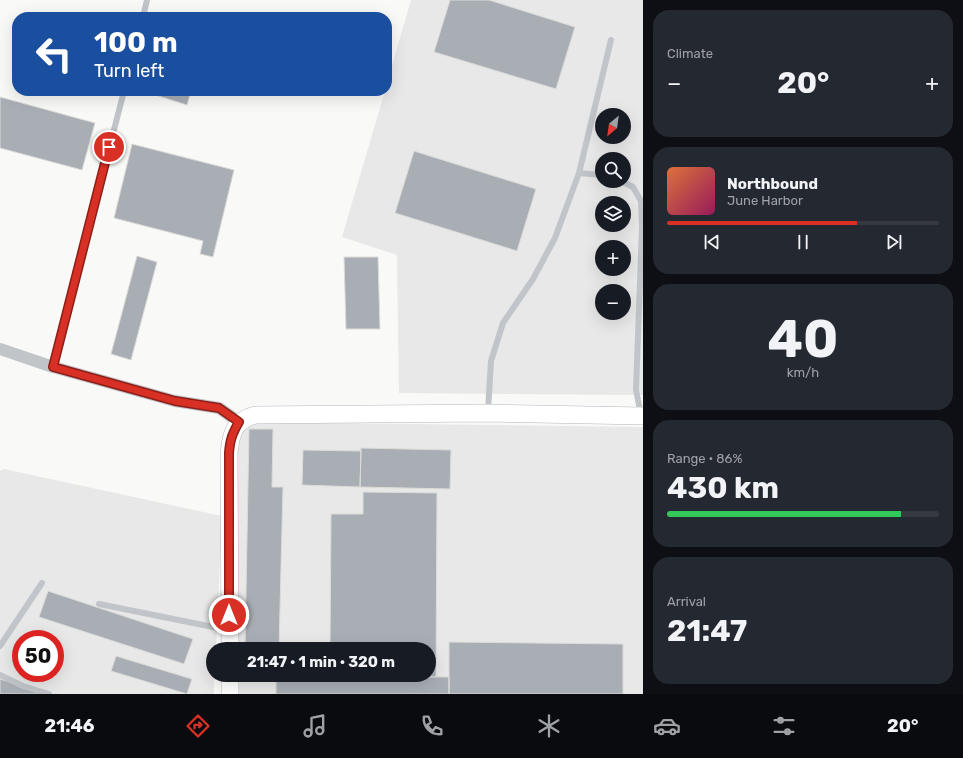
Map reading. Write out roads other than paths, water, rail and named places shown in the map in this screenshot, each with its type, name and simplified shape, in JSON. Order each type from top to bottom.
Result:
[{"type":"main road","points":[[230,642],[230,439],[239,422],[246,418],[255,415],[488,413],[642,416]]},
{"type":"main road","points":[[230,682],[230,694]]},
{"type":"street","points":[[0,349],[53,367],[175,401],[219,408],[239,422]]},
{"type":"lane","points":[[143,12],[147,0]]},
{"type":"lane","points":[[488,413],[492,362],[503,323],[533,279],[555,238],[579,173],[611,40]]},
{"type":"lane","points":[[53,367],[123,96]]},
{"type":"lane","points":[[579,173],[595,174]]},
{"type":"lane","points":[[631,186],[641,201],[642,227],[636,390],[642,416]]},
{"type":"lane","points":[[0,646],[42,583]]},
{"type":"lane","points":[[100,604],[229,630]]},
{"type":"lane","points":[[0,675],[23,686],[49,694]]}]
